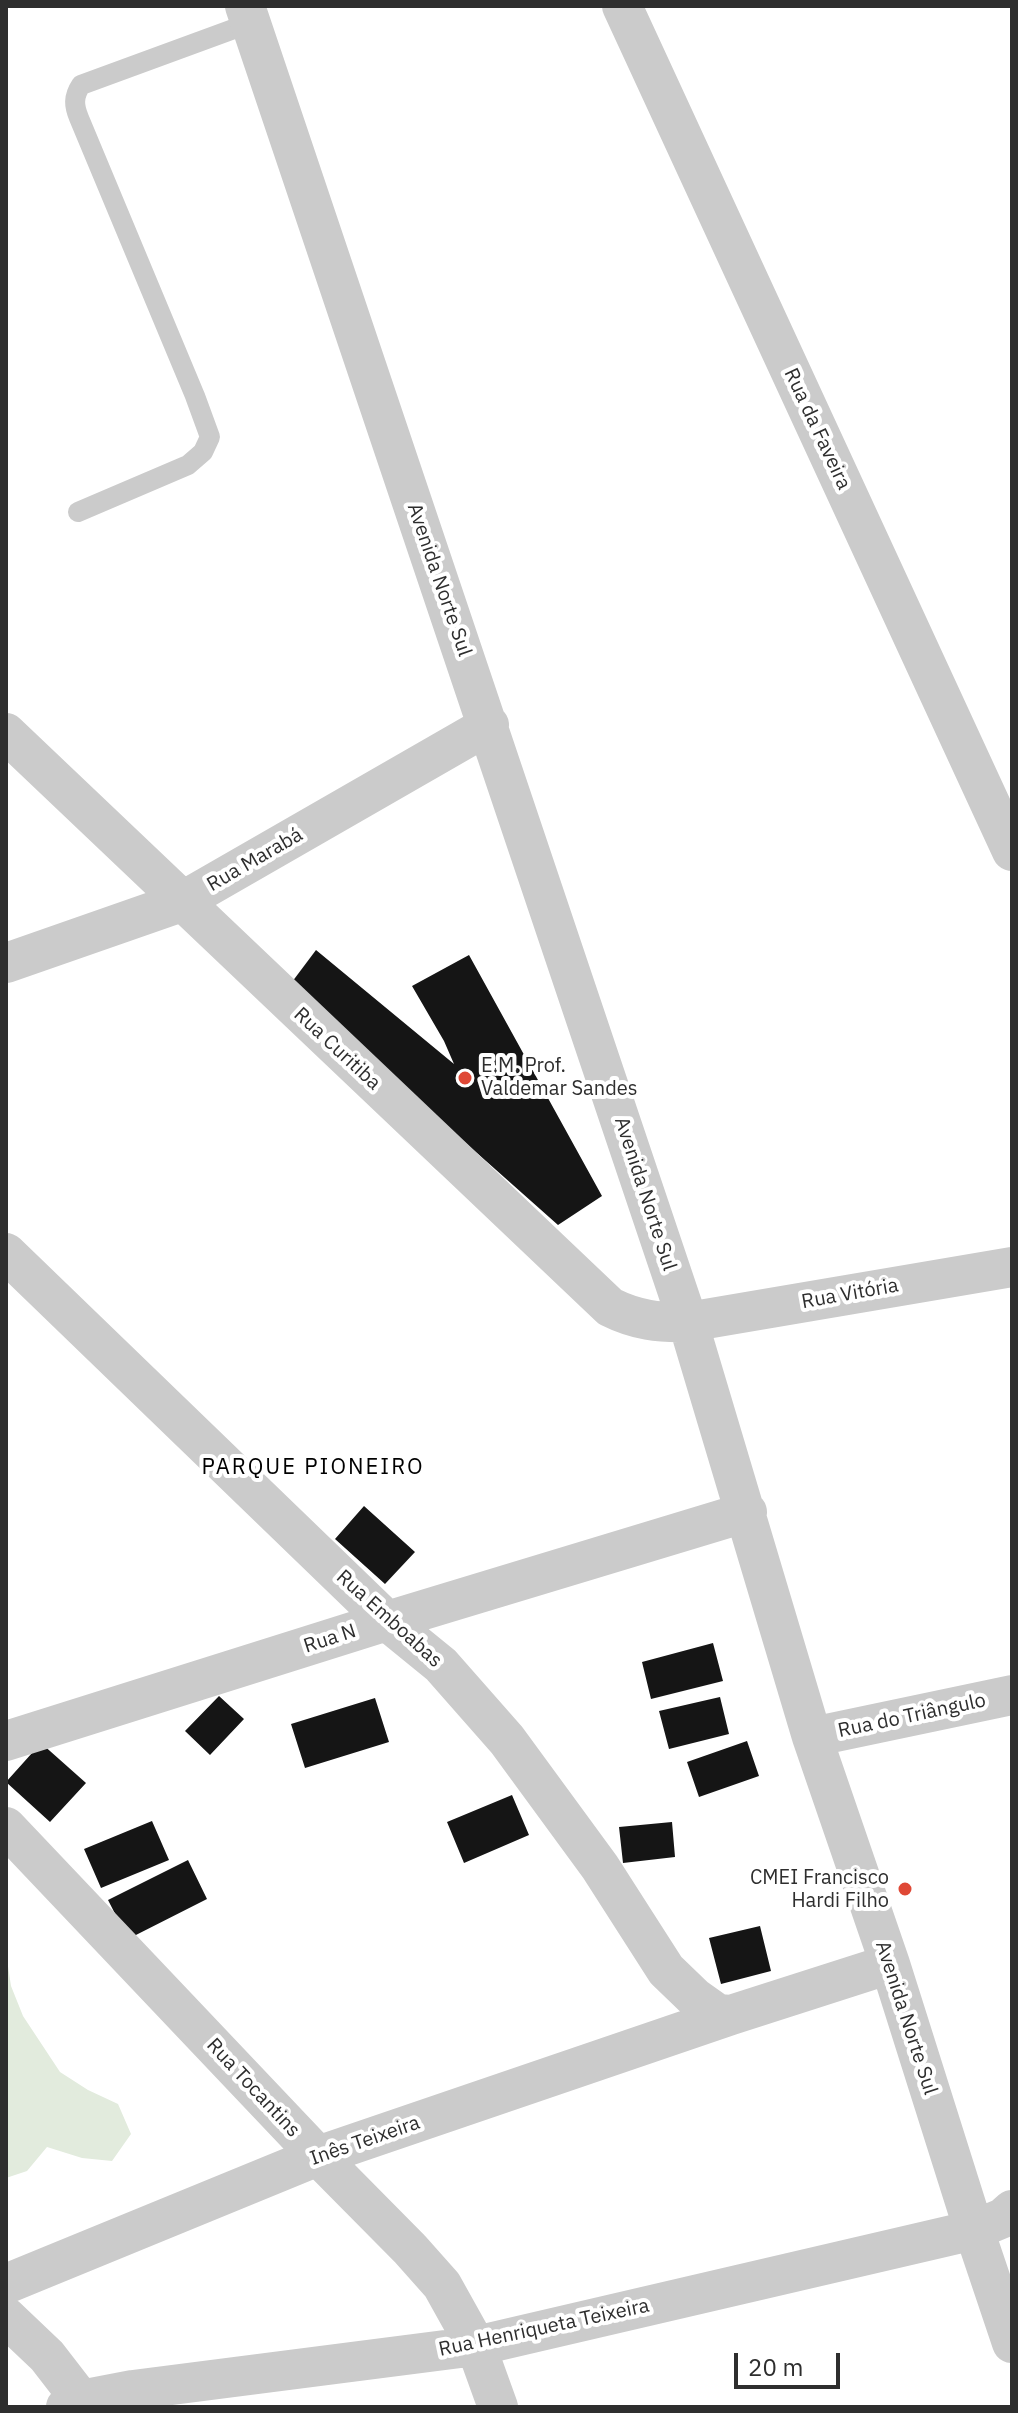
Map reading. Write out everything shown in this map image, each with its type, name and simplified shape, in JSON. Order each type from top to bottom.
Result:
[{"type":"street","name":"Rua da Faveira","points":[[622,6],[1012,851]]},
{"type":"street","name":"Avenida Norte Sul","points":[[247,14],[688,1322],[812,1737],[890,1964],[1012,2343]]},
{"type":"street","name":"Rua Marabá","points":[[6,963],[181,902],[489,725]]},
{"type":"street","name":"Rua Curitiba","points":[[6,733],[610,1307],[629,1317],[660,1323],[688,1322]]},
{"type":"street","name":"Rua Emboabas","points":[[6,1253],[387,1621],[441,1665],[507,1740],[600,1867],[666,1970],[694,1997],[718,2014],[731,2015]]},
{"type":"street","name":"Rua Vitória","points":[[688,1322],[1012,1267]]},
{"type":"street","name":"Rua N","points":[[6,1741],[747,1512]]},
{"type":"street","name":"Rua do Triângulo","points":[[812,1737],[1012,1695]]},
{"type":"street","name":"Rua Tocantins","points":[[6,1827],[442,2285],[476,2346],[498,2407]]},
{"type":"street","name":"Inês Teixeira","points":[[6,2284],[318,2156],[890,1964]]},
{"type":"street","name":"Rua Henriqueta Teixeira","points":[[74,2404],[133,2390],[476,2346],[974,2230],[1003,2218],[1012,2210]]},
{"type":"street","points":[[6,2317],[47,2356],[74,2404]]},
{"type":"lane","points":[[78,512],[188,465],[203,452],[210,437],[79,118],[75,106],[76,92],[81,85],[247,14]]},
{"type":"shaded area","points":[[6,1953],[11,1986],[23,2016],[60,2072],[118,2104],[131,2134],[112,2161],[82,2158],[47,2147],[27,2171],[6,2178]]},
{"type":"building","points":[[316,950],[454,1064],[412,986],[469,955],[602,1196],[558,1225],[289,986]]},
{"type":"building","points":[[364,1506],[415,1552],[385,1584],[335,1539]]},
{"type":"building","points":[[713,1643],[723,1681],[651,1699],[642,1662]]},
{"type":"building","points":[[219,1696],[244,1719],[210,1755],[185,1731]]},
{"type":"building","points":[[720,1697],[729,1734],[669,1749],[659,1711]]},
{"type":"building","points":[[375,1698],[389,1742],[305,1768],[291,1724]]},
{"type":"building","points":[[747,1741],[759,1776],[699,1797],[687,1762]]},
{"type":"building","points":[[41,1743],[86,1783],[50,1822],[6,1782]]},
{"type":"building","points":[[512,1795],[529,1835],[464,1863],[447,1822]]},
{"type":"building","points":[[152,1821],[169,1860],[101,1888],[84,1849]]},
{"type":"building","points":[[672,1822],[675,1857],[623,1863],[619,1827]]},
{"type":"building","points":[[188,1860],[207,1899],[128,1939],[108,1900]]},
{"type":"building","points":[[760,1926],[771,1971],[721,1984],[709,1938]]},
{"type":"place","name":"E.M. Prof. Valdemar Sandes","points":[[465,1078]]},
{"type":"place","name":"CMEI Francisco Hardi Filho","points":[[905,1889]]},
{"type":"district","name":"PARQUE PIONEIRO","points":[[313,1468]]}]
